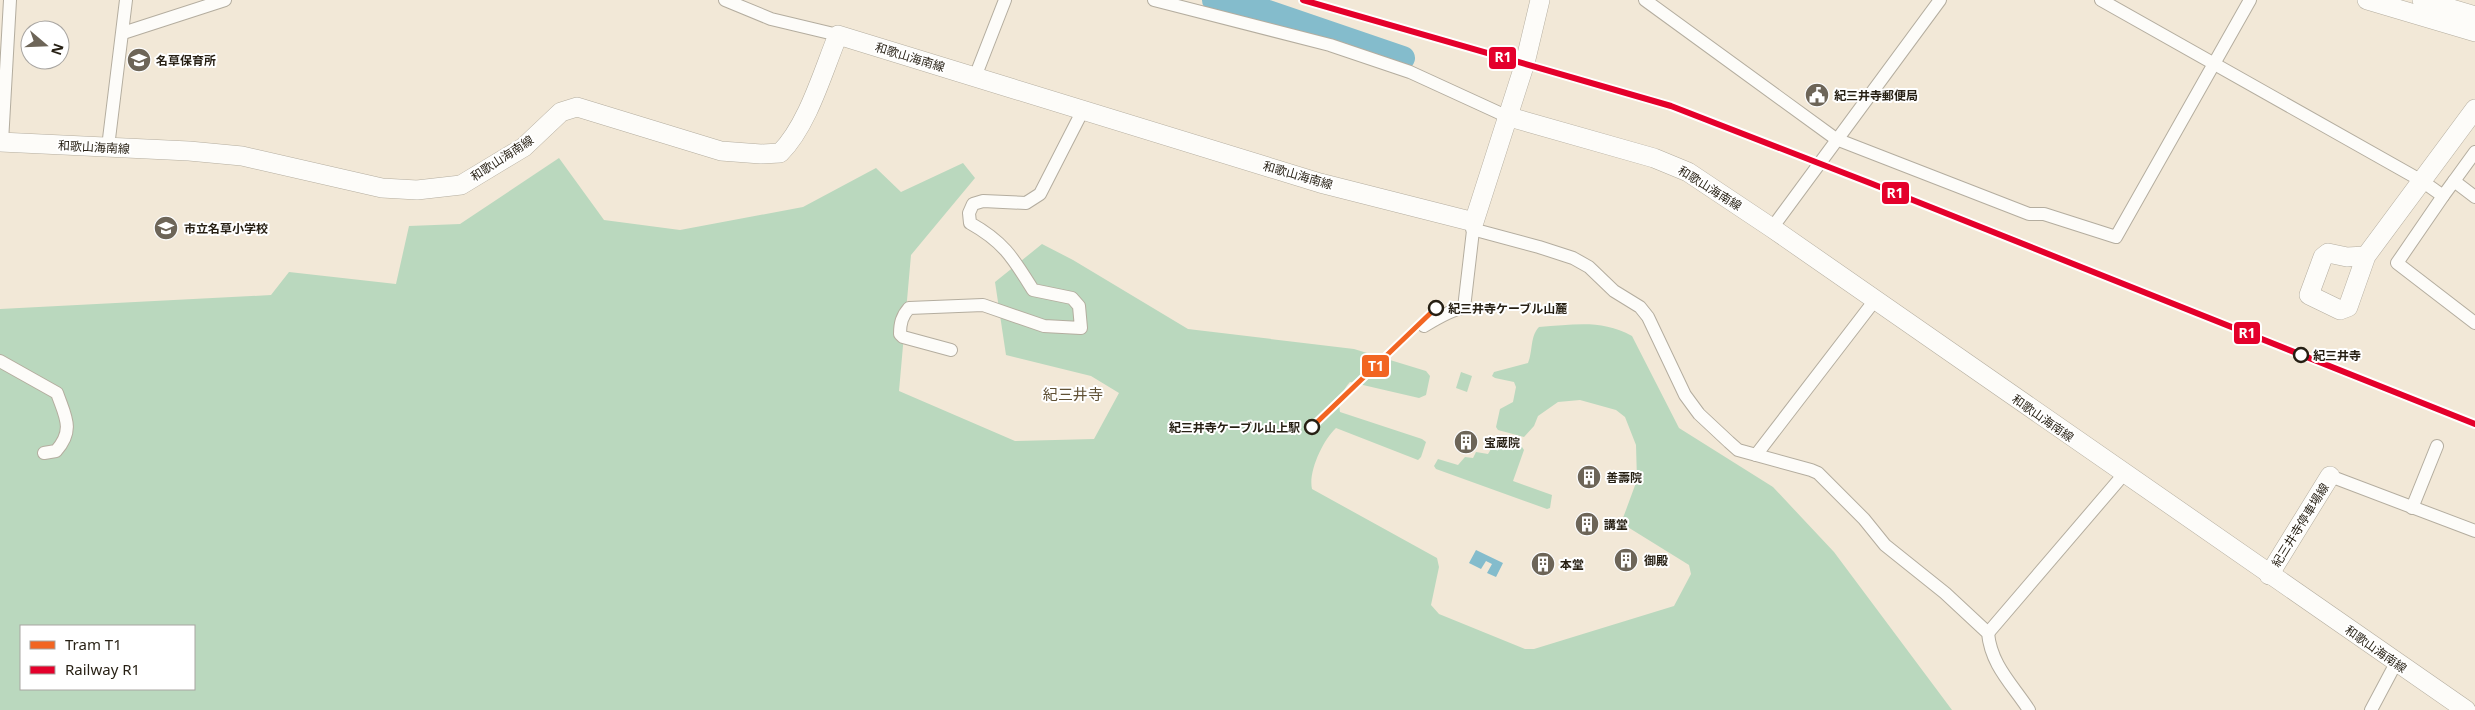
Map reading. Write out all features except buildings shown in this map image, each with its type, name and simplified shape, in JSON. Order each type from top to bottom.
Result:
[{"type":"main road","points":[[1473,225],[1506,116],[1526,63],[1540,0]]},
{"type":"main road","points":[[2367,0],[2475,32]]},
{"type":"main road","points":[[2422,0],[2475,16]]},
{"type":"main road","name":"和歌山海南線","points":[[1,142],[242,156],[382,188],[417,190],[461,185],[524,147],[561,112],[577,107],[721,151],[761,154],[780,153],[790,142],[808,108],[838,34],[1320,183],[1473,225]]},
{"type":"main road","points":[[2366,256],[2475,110]]},
{"type":"main road","name":"和歌山海南線","points":[[1506,116],[1654,158],[1688,172],[1772,228],[2466,710]]},
{"type":"main road","name":"紀三井寺停車場線","points":[[2269,574],[2330,476]]},
{"type":"street","points":[[1,142],[4,22],[10,0]]},
{"type":"street","points":[[108,147],[126,0]]},
{"type":"street","points":[[123,33],[225,0]]},
{"type":"street","points":[[725,0],[771,19],[838,34]]},
{"type":"street","points":[[975,77],[1005,0]]},
{"type":"street","points":[[1154,0],[1330,45],[1410,72],[1506,116]]},
{"type":"street","points":[[1645,0],[1836,139],[2029,214],[2044,214],[2116,237],[2212,64],[2250,0]]},
{"type":"street","points":[[1772,228],[1940,0]]},
{"type":"street","points":[[2101,0],[2422,181],[2443,196]]},
{"type":"street","points":[[950,350],[903,337],[900,334],[903,316],[909,308],[983,304],[1044,326],[1081,328],[1080,306],[1072,298],[1033,290],[1008,251],[992,236],[970,223],[969,214],[973,204],[982,201],[1026,204],[1040,194],[1083,110]]},
{"type":"street","points":[[2475,152],[2397,263],[2475,323]]},
{"type":"street","points":[[2454,182],[2475,197]]},
{"type":"street","points":[[1424,326],[1442,318],[1454,308],[1464,308],[1473,225],[1573,258],[1589,267],[1614,291],[1640,307],[1648,317],[1663,345],[1685,395],[1699,414],[1738,450],[1811,470],[1818,474],[1864,519],[1885,545],[1945,593],[1988,633],[1989,650],[2004,677],[2029,710]]},
{"type":"street","points":[[1756,455],[1875,300]]},
{"type":"street","points":[[0,361],[57,392],[68,426],[65,441],[56,451],[44,453]]},
{"type":"street","points":[[2412,508],[2438,446]]},
{"type":"street","points":[[1988,633],[2124,474]]},
{"type":"street","points":[[2330,476],[2475,531]]},
{"type":"street","points":[[2371,710],[2396,663]]},
{"type":"green space","points":[[559,158],[604,220],[680,230],[803,207],[876,168],[901,192],[963,163],[975,178],[911,255],[899,391],[1015,441],[1094,439],[1119,393],[1091,376],[1006,355],[995,282],[1042,244],[1073,260],[1188,329],[1354,349],[1426,371],[1430,376],[1426,395],[1419,398],[1350,382],[1340,400],[1340,412],[1422,439],[1426,442],[1421,457],[1418,460],[1336,428],[1326,440],[1314,465],[1311,482],[1312,489],[1437,558],[1439,567],[1431,605],[1439,614],[1525,649],[1534,649],[1674,606],[1691,574],[1689,565],[1626,526],[1623,518],[1637,480],[1636,445],[1625,417],[1616,410],[1580,400],[1558,402],[1538,416],[1534,426],[1524,437],[1498,430],[1496,427],[1500,409],[1513,402],[1516,387],[1514,382],[1492,376],[1494,372],[1528,363],[1534,335],[1539,327],[1587,324],[1609,327],[1632,336],[1679,428],[1773,487],[1834,552],[1952,710],[0,710],[0,309],[271,295],[289,272],[396,284],[409,226],[460,224]]},
{"type":"green space","points":[[1461,372],[1472,376],[1467,392],[1456,388]]},
{"type":"green space","points":[[1497,439],[1522,447],[1524,450],[1513,481],[1552,495],[1550,508],[1547,509],[1436,469],[1434,466],[1438,459],[1458,465],[1465,457],[1473,458],[1476,452],[1488,454]]},
{"type":"water","points":[[1476,550],[1503,563],[1496,577],[1487,573],[1492,564],[1486,561],[1481,569],[1469,563]]},
{"type":"waterway","points":[[1214,0],[1256,8],[1403,58]]},
{"type":"tram line","name":"T1","points":[[1312,427],[1439,305]]},
{"type":"rail line","name":"R1","points":[[1303,0],[1671,106],[1870,183],[2475,424]]},
{"type":"place","name":"名草保育所","points":[[139,60]]},
{"type":"place","name":"紀三井寺郵便局","points":[[1817,95]]},
{"type":"place","name":"市立名草小学校","points":[[166,228]]},
{"type":"place","name":"紀三井寺ケーブル山麓","points":[[1436,308]]},
{"type":"place","name":"紀三井寺","points":[[2301,355]]},
{"type":"place","name":"紀三井寺ケーブル山上駅","points":[[1312,427]]},
{"type":"place","name":"宝蔵院","points":[[1466,442]]},
{"type":"place","name":"善壽院","points":[[1589,477]]},
{"type":"place","name":"講堂","points":[[1587,524]]},
{"type":"place","name":"御殿","points":[[1626,560]]},
{"type":"place","name":"本堂","points":[[1543,564]]},
{"type":"district","name":"紀三井寺","points":[[1073,394]]}]
